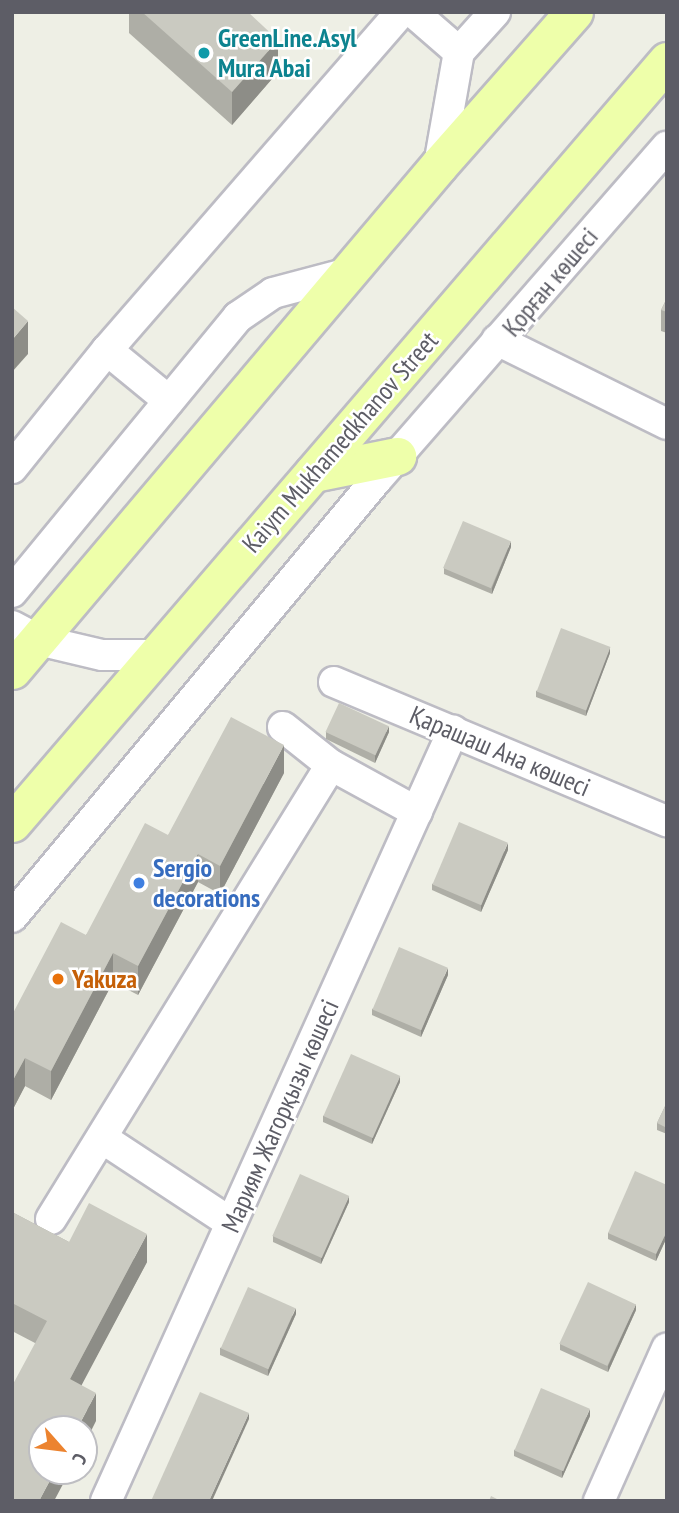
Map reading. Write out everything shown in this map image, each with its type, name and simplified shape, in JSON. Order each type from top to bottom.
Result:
[{"type":"main road","points":[[12,670],[25,633],[348,274],[439,164],[574,12]]},
{"type":"main road","name":"Kaiym Mukhamedkhanov Street","points":[[12,822],[667,61]]},
{"type":"main road","points":[[313,473],[397,456]]},
{"type":"street","points":[[12,468],[107,350],[401,12]]},
{"type":"street","points":[[413,12],[459,52]]},
{"type":"street","points":[[439,164],[459,52],[495,12]]},
{"type":"street","name":"Қорған көшесі","points":[[667,147],[497,340],[667,424]]},
{"type":"street","points":[[12,592],[238,317],[273,293],[348,274]]},
{"type":"street","points":[[12,917],[497,340]]},
{"type":"street","points":[[107,350],[169,401]]},
{"type":"street","points":[[25,633],[102,655],[156,655]]},
{"type":"street","name":"Қарашаш Ана көшесі","points":[[334,682],[667,821]]},
{"type":"street","points":[[283,727],[331,765],[417,812]]},
{"type":"street","name":"Мариям Жагорқызы көшесі","points":[[106,1501],[453,732]]},
{"type":"street","points":[[51,1219],[331,765]]},
{"type":"street","points":[[102,1138],[231,1223]]},
{"type":"street","points":[[599,1501],[667,1348]]},
{"type":"building","points":[[142,12],[248,12],[278,40],[232,92]]},
{"type":"building","points":[[667,298],[667,312],[661,310]]},
{"type":"building","points":[[12,307],[28,321],[12,340]]},
{"type":"building","points":[[463,521],[511,541],[491,588],[443,568]]},
{"type":"building","points":[[561,628],[610,647],[586,710],[537,691]]},
{"type":"building","points":[[339,703],[389,726],[375,755],[325,732]]},
{"type":"building","points":[[231,717],[284,745],[220,866],[198,854],[138,966],[113,953],[51,1071],[25,1058],[12,1082],[12,1015],[61,922],[86,935],[145,823],[168,835]]},
{"type":"building","points":[[459,822],[508,843],[481,905],[432,885]]},
{"type":"building","points":[[399,947],[448,968],[421,1030],[372,1010]]},
{"type":"building","points":[[351,1054],[400,1076],[373,1138],[323,1116]]},
{"type":"building","points":[[667,1102],[667,1128],[657,1123]]},
{"type":"building","points":[[635,1171],[667,1185],[667,1231],[656,1254],[608,1233]]},
{"type":"building","points":[[300,1174],[349,1196],[322,1258],[272,1236]]},
{"type":"building","points":[[89,1203],[147,1234],[70,1379],[96,1393],[84,1415],[28,1415],[28,1485],[48,1485],[39,1501],[12,1501],[12,1386],[47,1321],[12,1303],[12,1212],[69,1242]]},
{"type":"building","points":[[588,1282],[636,1304],[607,1366],[559,1344]]},
{"type":"building","points":[[248,1287],[296,1308],[268,1369],[221,1348]]},
{"type":"building","points":[[541,1388],[590,1409],[563,1471],[514,1451]]},
{"type":"building","points":[[200,1392],[249,1413],[209,1501],[151,1501]]},
{"type":"place","name":"GreenLine.Asyl Mura Abai","points":[[204,53]]},
{"type":"place","name":"Sergio decorations","points":[[139,883]]},
{"type":"place","name":"Yakuza","points":[[58,979]]}]
